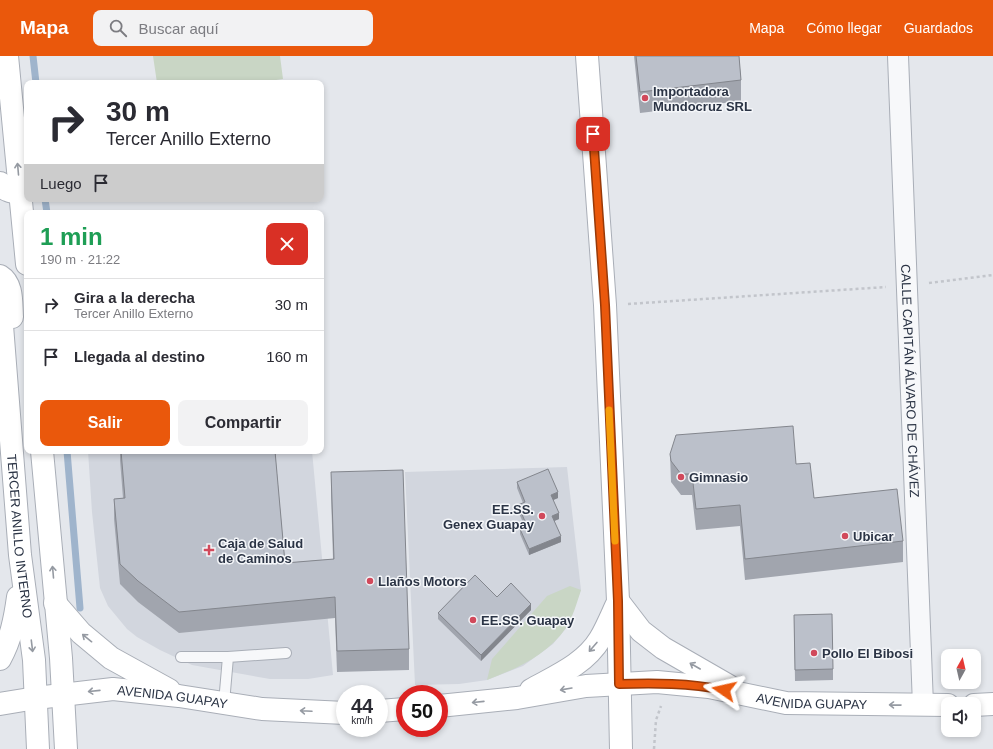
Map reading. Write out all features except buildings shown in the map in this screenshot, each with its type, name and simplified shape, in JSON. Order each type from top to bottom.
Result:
[{"type":"main road","points":[[7,56],[24,234]]},
{"type":"main road","points":[[587,56],[605,305],[618,601],[621,740]]},
{"type":"main road","points":[[0,65],[11,94]]},
{"type":"main road","points":[[0,183],[2,187],[10,192],[20,193]]},
{"type":"main road","points":[[0,276],[7,283],[10,291],[22,450],[48,521]]},
{"type":"main road","name":"TERCER ANILLO INTERNO","points":[[0,300],[20,556],[34,660],[37,739]]},
{"type":"main road","points":[[42,454],[66,739]]},
{"type":"main road","points":[[0,659],[7,647],[14,623],[20,556]]},
{"type":"main road","points":[[618,601],[641,631],[663,648],[740,693]]},
{"type":"main road","points":[[517,698],[581,660],[600,640],[618,601]]},
{"type":"main road","points":[[55,603],[81,633],[111,658],[179,696]]},
{"type":"main road","name":"AVENIDA GUAPAY","points":[[448,705],[517,698],[586,686],[657,682],[740,693],[786,703],[941,705]]},
{"type":"main road","name":"AVENIDA GUAPAY","points":[[0,704],[63,694],[114,689],[179,696],[262,709],[336,713]]},
{"type":"main road","points":[[981,705],[993,704]]},
{"type":"street","name":"CALLE CAPITÁN ÁLVARO DE CHÁVEZ","points":[[898,56],[923,705]]},
{"type":"lane","points":[[181,657],[228,657],[286,653]]},
{"type":"lane","points":[[224,703],[228,657]]},
{"type":"path","points":[[605,305],[908,286],[993,275]]},
{"type":"shaded area","name":"Caja de Salud de Caminos","points":[[88,454],[312,454],[333,675],[308,679],[270,679],[192,665],[137,637],[127,629],[108,606],[100,588],[92,512]]},
{"type":"shaded area","points":[[567,467],[581,590],[567,627],[553,644],[523,666],[487,680],[459,684],[415,685],[405,472]]},
{"type":"green space","points":[[153,56],[280,56],[283,79],[276,80],[157,80]]},
{"type":"green space","points":[[570,586],[581,590],[571,619],[558,638],[531,660],[510,671],[487,680],[492,659],[547,596]]},
{"type":"waterway","points":[[33,56],[36,80]]},
{"type":"waterway","points":[[45,202],[47,210]]},
{"type":"waterway","points":[[67,454],[80,608]]},
{"type":"slow traffic","points":[[609,410],[615,541]]},
{"type":"place","name":"Importadora Mundocruz SRL","points":[[645,98]]},
{"type":"place","name":"Gimnasio","points":[[681,477]]},
{"type":"place","name":"EE.SS. Genex Guapay","points":[[542,516]]},
{"type":"place","name":"Ubicar","points":[[845,536]]},
{"type":"place","name":"Caja de Salud de Caminos","points":[[209,550]]},
{"type":"place","name":"Llaños Motors","points":[[370,581]]},
{"type":"place","name":"EE.SS. Guapay","points":[[473,620]]},
{"type":"place","name":"Pollo El Bibosi","points":[[814,653]]},
{"type":"route","points":[[593,134],[605,305],[607,381],[618,601],[619,684],[657,682],[709,687],[724,690]]}]
